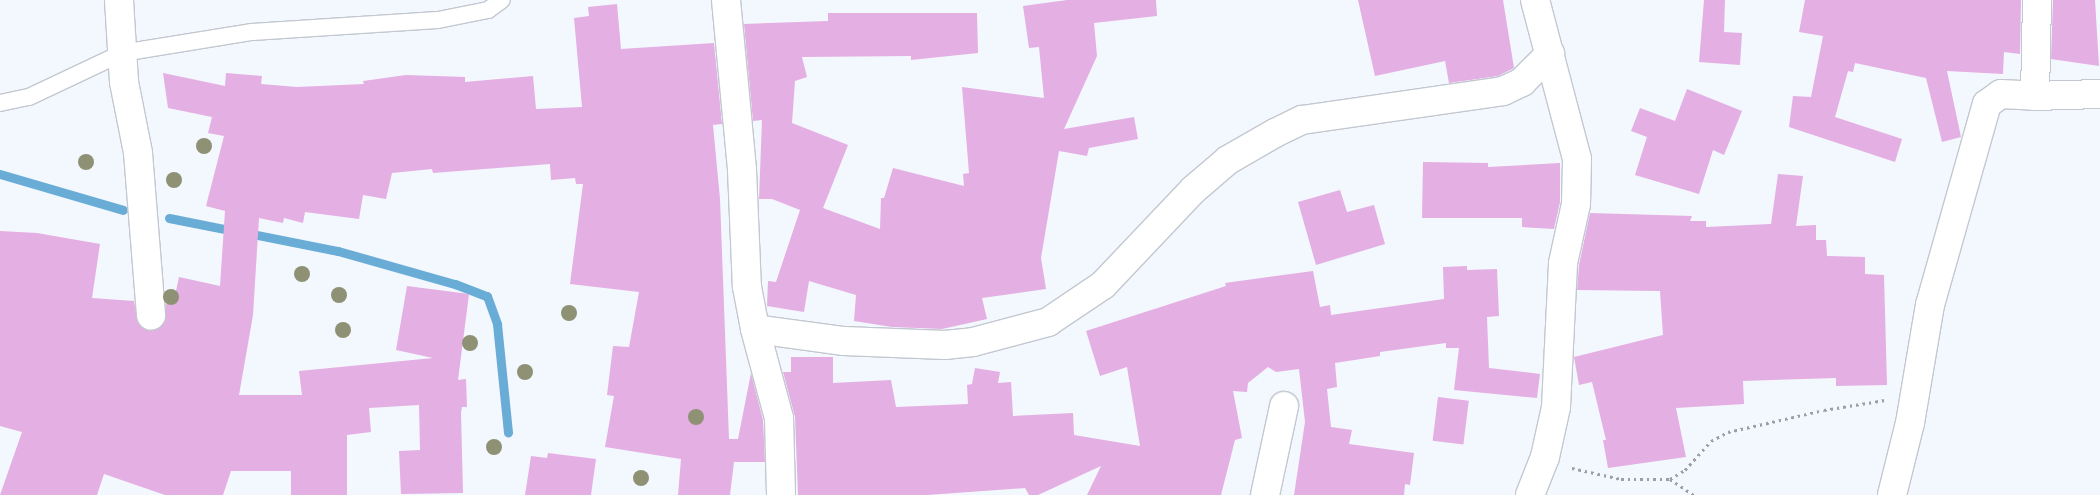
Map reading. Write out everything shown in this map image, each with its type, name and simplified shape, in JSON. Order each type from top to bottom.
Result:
[{"type":"street","points":[[119,0],[122,53],[138,153],[151,314]]},
{"type":"street","points":[[726,0],[742,170],[747,286],[755,329],[775,392],[779,418],[781,495]]},
{"type":"street","points":[[1530,495],[1545,457],[1556,406],[1563,263],[1577,195],[1577,159],[1535,0]]},
{"type":"street","points":[[2035,96],[2037,0]]},
{"type":"street","points":[[755,329],[844,341],[945,345],[973,342],[1048,322],[1103,284],[1193,190],[1228,160],[1274,133],[1302,120],[1503,91],[1522,82],[1550,54]]},
{"type":"street","points":[[1892,495],[1913,398],[1930,305],[1987,104],[2001,94],[2035,96],[2100,94]]},
{"type":"street","points":[[1265,495],[1284,406]]},
{"type":"lane","points":[[0,103],[29,98],[122,53],[252,32],[438,20],[488,10],[502,0]]},
{"type":"path","points":[[1545,457],[1584,473],[1621,479],[1670,479],[1685,470],[1710,440],[1728,432],[1863,403],[1913,398]]},
{"type":"path","points":[[1670,479],[1694,495]]},
{"type":"building","points":[[1067,0],[1156,0],[1157,16],[1094,23],[1097,56],[1064,129],[1134,117],[1138,139],[1089,148],[1087,156],[1059,151],[1041,258],[1046,289],[982,298],[987,319],[942,329],[892,327],[854,321],[856,295],[809,281],[804,312],[767,306],[768,281],[776,282],[800,210],[772,199],[759,199],[762,120],[753,121],[744,24],[828,21],[828,13],[977,13],[978,53],[911,60],[911,56],[802,57],[807,77],[795,81],[792,123],[848,145],[823,208],[880,229],[881,198],[884,198],[893,168],[964,186],[963,174],[969,173],[962,87],[1044,98],[1039,47],[1029,48],[1023,6]]},
{"type":"building","points":[[1358,0],[1503,0],[1514,68],[1498,76],[1449,83],[1445,61],[1375,76]]},
{"type":"building","points":[[1704,0],[1725,0],[1724,32],[1742,33],[1740,65],[1699,62]]},
{"type":"building","points":[[1805,0],[2021,0],[2020,54],[2004,52],[2003,74],[1947,71],[1961,137],[1942,142],[1926,78],[1855,63],[1853,72],[1848,71],[1835,117],[1902,139],[1895,162],[1789,127],[1793,96],[1811,97],[1823,36],[1799,32]]},
{"type":"building","points":[[2053,0],[2095,0],[2099,66],[2051,59]]},
{"type":"building","points":[[617,4],[621,49],[714,43],[722,124],[713,125],[720,199],[729,439],[738,439],[751,373],[763,420],[765,462],[734,462],[730,495],[678,495],[681,459],[605,447],[614,396],[607,395],[613,346],[629,347],[639,292],[570,284],[583,184],[576,184],[575,178],[551,180],[550,164],[433,173],[432,169],[392,173],[386,199],[363,195],[359,219],[305,212],[303,223],[284,218],[283,223],[259,218],[253,315],[239,395],[302,395],[299,371],[433,358],[396,350],[407,286],[469,294],[458,380],[466,379],[467,407],[462,407],[461,413],[463,493],[401,494],[399,451],[420,450],[419,405],[369,408],[371,432],[347,435],[347,495],[291,495],[291,471],[231,471],[223,495],[165,495],[104,474],[97,495],[0,495],[22,432],[0,426],[0,231],[37,233],[100,244],[92,298],[134,301],[138,323],[145,329],[159,328],[165,322],[166,304],[173,305],[179,277],[220,286],[225,211],[206,206],[224,136],[208,133],[212,117],[168,108],[163,73],[225,86],[226,73],[262,76],[261,84],[297,87],[364,84],[363,81],[406,75],[465,77],[465,82],[533,76],[536,109],[582,107],[574,18],[589,16],[588,7]]},
{"type":"building","points":[[1687,89],[1742,111],[1724,155],[1713,150],[1699,194],[1635,175],[1647,137],[1631,131],[1640,108],[1675,121]]},
{"type":"building","points":[[1423,162],[1488,163],[1488,167],[1560,163],[1560,202],[1554,229],[1522,227],[1522,218],[1422,218]]},
{"type":"building","points":[[1778,174],[1803,176],[1796,226],[1816,225],[1816,240],[1826,240],[1827,256],[1865,257],[1865,274],[1884,275],[1887,385],[1836,386],[1836,378],[1743,381],[1744,404],[1676,408],[1686,457],[1608,468],[1603,440],[1606,440],[1592,382],[1579,385],[1574,357],[1663,335],[1660,291],[1577,290],[1579,265],[1590,213],[1692,216],[1690,221],[1706,221],[1706,227],[1771,224]]},
{"type":"building","points":[[1340,190],[1347,212],[1374,205],[1385,244],[1316,265],[1298,202]]},
{"type":"building","points":[[1467,266],[1467,270],[1497,269],[1499,316],[1487,317],[1489,368],[1540,374],[1537,398],[1454,390],[1459,348],[1446,348],[1446,343],[1380,352],[1380,356],[1335,363],[1337,387],[1327,389],[1331,427],[1352,430],[1349,444],[1414,453],[1410,485],[1405,484],[1404,495],[1294,495],[1305,422],[1299,369],[1276,372],[1268,367],[1248,383],[1247,392],[1233,391],[1242,438],[1235,440],[1221,495],[1087,495],[1101,466],[1038,495],[1029,495],[1025,488],[927,495],[798,495],[795,417],[783,372],[791,372],[791,357],[833,357],[833,383],[891,380],[896,407],[968,404],[967,385],[972,384],[975,368],[1000,372],[998,383],[1011,382],[1013,416],[1073,413],[1074,435],[1140,446],[1127,367],[1100,376],[1086,331],[1226,286],[1225,283],[1313,271],[1320,307],[1330,305],[1331,315],[1444,299],[1443,267]]},
{"type":"building","points":[[1438,397],[1469,401],[1463,444],[1433,441]]},
{"type":"building","points":[[548,453],[596,459],[591,495],[525,495],[531,456],[547,458]]},
{"type":"waterway","points":[[0,174],[123,210]]},
{"type":"waterway","points":[[169,218],[234,231]]},
{"type":"waterway","points":[[247,233],[338,251],[455,284],[487,296],[497,324],[508,432]]}]
